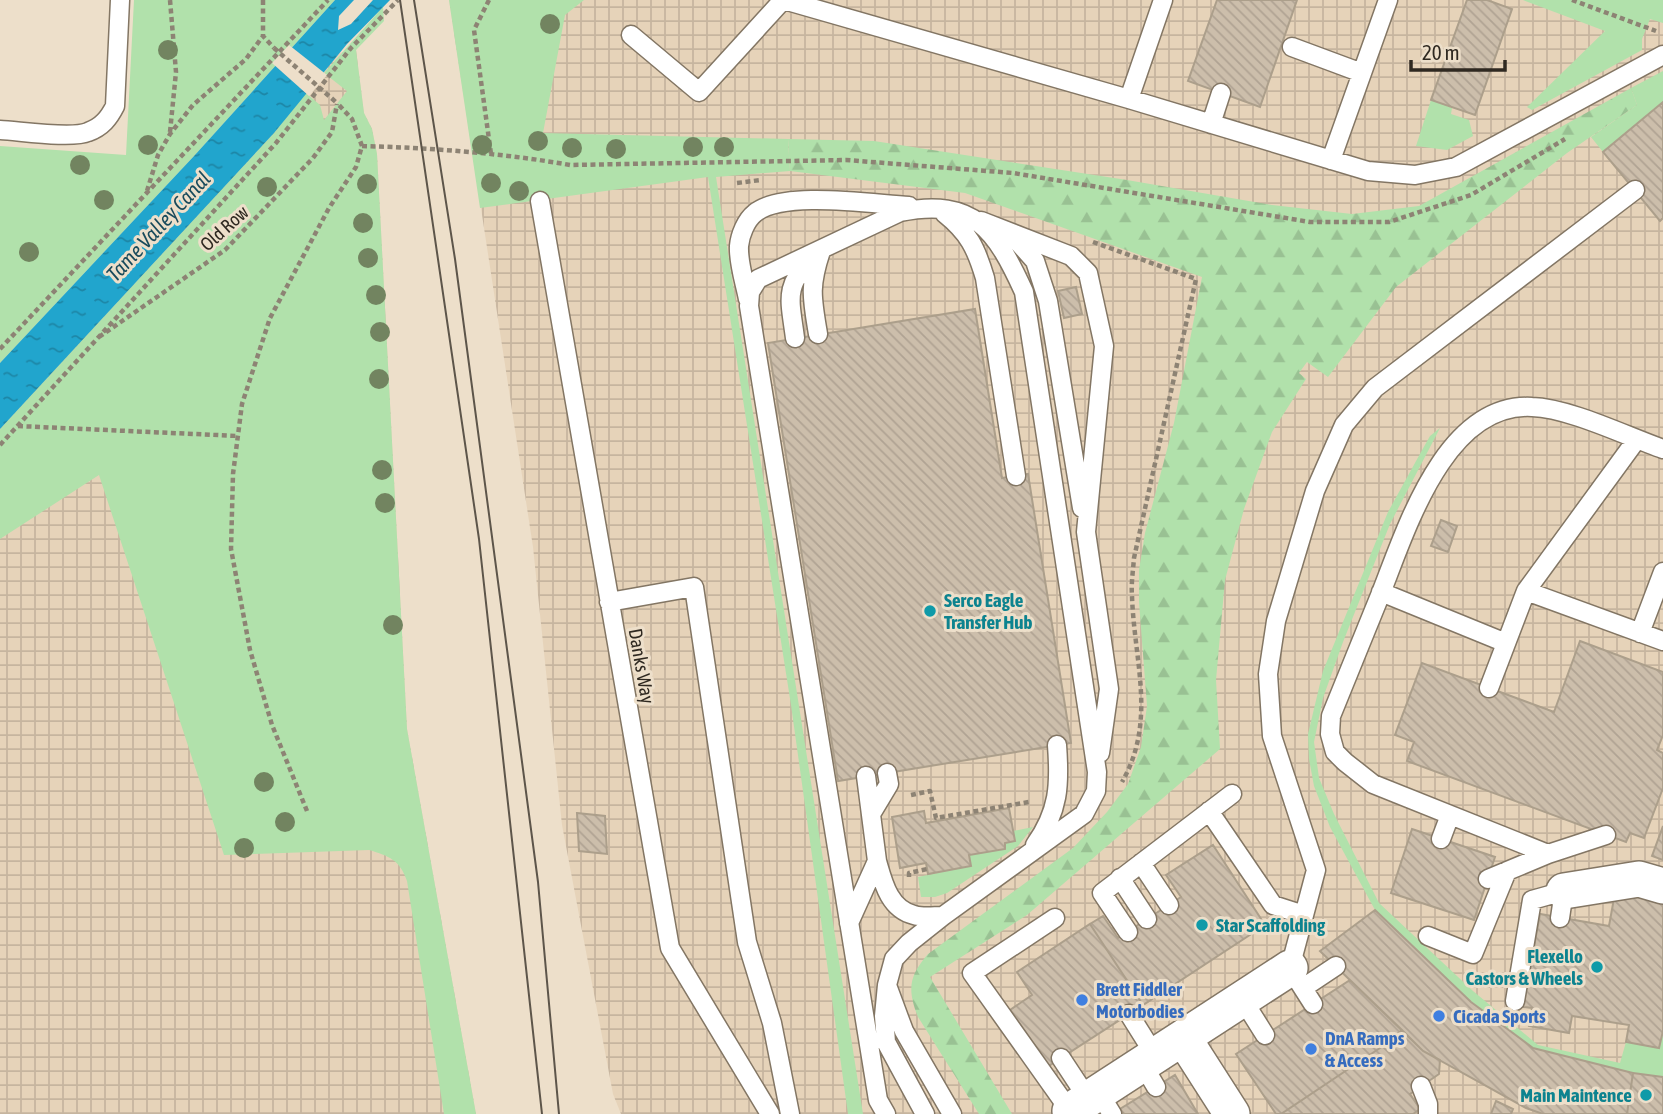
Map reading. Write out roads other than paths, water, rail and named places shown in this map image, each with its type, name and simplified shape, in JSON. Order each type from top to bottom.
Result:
[{"type":"street","points":[[1562,905],[1639,879],[1663,886]]},
{"type":"street","points":[[1092,1104],[1160,1062],[1243,1000],[1302,987]]},
{"type":"street","points":[[1160,1062],[1232,1114]]},
{"type":"lane","points":[[0,130],[73,135],[87,133],[109,118],[115,106],[120,0]]},
{"type":"lane","points":[[631,35],[699,92],[783,0],[1368,171],[1415,175],[1456,167],[1663,55]]},
{"type":"lane","points":[[1129,99],[1163,0]]},
{"type":"lane","points":[[1331,160],[1388,0]]},
{"type":"lane","points":[[1292,47],[1362,73]]},
{"type":"lane","points":[[1211,124],[1221,93]]},
{"type":"lane","points":[[1302,987],[1304,915],[1316,870],[1272,736],[1268,674],[1276,621],[1315,491],[1344,425],[1376,388],[1635,190]]},
{"type":"lane","points":[[881,1109],[739,246],[746,223],[756,211],[775,204],[804,199],[930,208],[971,217],[1071,256],[1088,274],[1104,346],[1086,532]]},
{"type":"lane","name":"Danks Way","points":[[540,201],[670,948],[763,1112]]},
{"type":"lane","points":[[749,306],[750,292],[758,279],[900,212],[930,208],[959,225],[976,247],[985,278],[1016,476]]},
{"type":"lane","points":[[971,217],[986,226],[1007,256],[1024,292],[1097,775]]},
{"type":"lane","points":[[925,1114],[886,1042],[884,1016],[887,985],[894,959],[909,943],[943,916],[1084,814],[1096,791],[1109,689],[1048,301],[1035,261],[1009,232]]},
{"type":"lane","points":[[818,334],[812,299],[812,278],[822,248]]},
{"type":"lane","points":[[795,338],[790,299],[792,280],[822,248]]},
{"type":"lane","points":[[1548,854],[1373,784],[1335,752],[1330,734],[1331,716],[1416,506],[1436,469],[1455,443],[1476,425],[1501,412],[1529,406],[1553,409],[1662,446]]},
{"type":"lane","points":[[1489,688],[1526,592],[1637,439]]},
{"type":"lane","points":[[1640,633],[1663,572]]},
{"type":"lane","points":[[609,602],[694,587],[747,942],[772,1023],[790,1114]]},
{"type":"lane","points":[[1526,592],[1663,641]]},
{"type":"lane","points":[[1381,593],[1506,643]]},
{"type":"lane","points":[[1028,855],[1047,828],[1056,808],[1057,746]]},
{"type":"lane","points":[[871,814],[889,784],[887,773]]},
{"type":"lane","points":[[866,776],[877,861],[887,893],[905,911],[915,916],[943,916]]},
{"type":"lane","points":[[1128,932],[1102,892],[1232,794]]},
{"type":"lane","points":[[1209,811],[1273,905],[1304,915]]},
{"type":"lane","points":[[1441,839],[1450,815]]},
{"type":"lane","points":[[1488,879],[1548,854],[1606,835]]},
{"type":"lane","points":[[849,923],[877,861]]},
{"type":"lane","points":[[1141,863],[1169,905]]},
{"type":"lane","points":[[1429,936],[1473,954],[1507,871]]},
{"type":"lane","points":[[1120,878],[1147,919]]},
{"type":"lane","points":[[1515,1001],[1532,900],[1562,905]]},
{"type":"lane","points":[[1055,918],[972,973],[1092,1104]]},
{"type":"lane","points":[[1302,987],[1336,966]]},
{"type":"lane","points":[[887,985],[904,1031],[953,1114]]},
{"type":"lane","points":[[1243,1000],[1265,1035]]},
{"type":"lane","points":[[1129,1014],[1160,1062]]},
{"type":"lane","points":[[1061,1058],[1092,1104]]},
{"type":"lane","points":[[1421,1086],[1428,1104],[1428,1114]]},
{"type":"water","name":"Tame Valley Canal","points":[[335,0],[354,0],[339,16],[338,30],[351,24],[373,0],[390,0],[347,44],[274,133],[0,429],[0,363],[194,156]]},
{"type":"tram line","points":[[400,0],[479,539],[542,1114]]},
{"type":"tram line","points":[[414,0],[455,259],[538,882],[559,1114]]},
{"type":"place","name":"Serco Eagle Transfer Hub","points":[[930,611]]},
{"type":"place","name":"Star Scaffolding","points":[[1202,925]]},
{"type":"place","name":"Flexello Castors & Wheels","points":[[1597,967]]},
{"type":"place","name":"Brett Fiddler Motorbodies","points":[[1082,1000]]},
{"type":"place","name":"Cicada Sports","points":[[1439,1016]]},
{"type":"place","name":"DnA Ramps & Access","points":[[1311,1049]]},
{"type":"place","name":"Main Maintence","points":[[1646,1095]]}]
